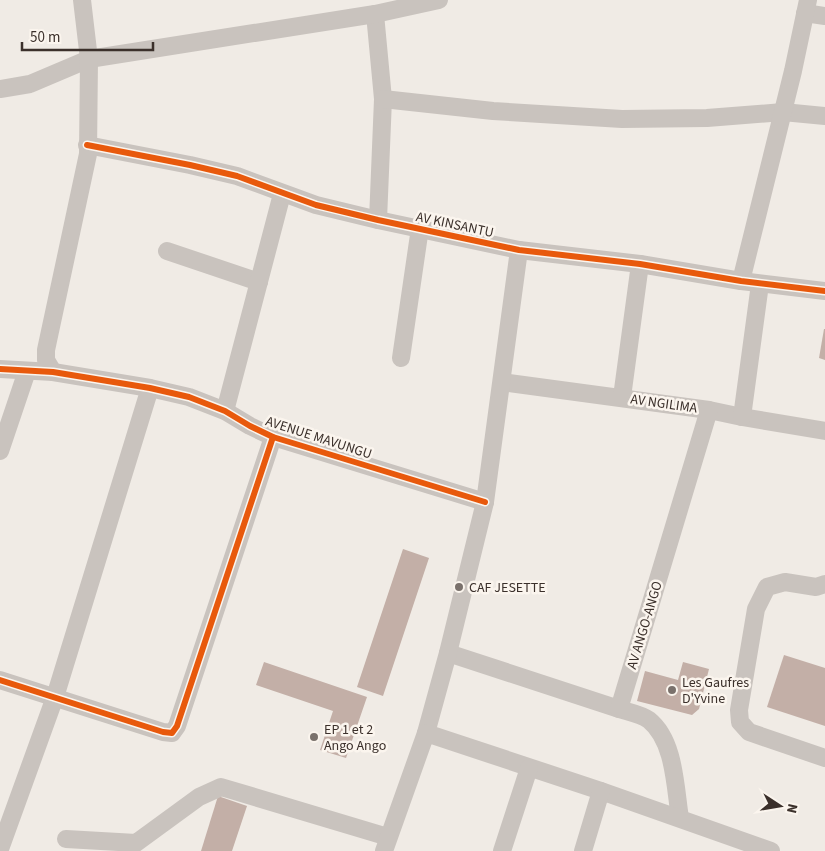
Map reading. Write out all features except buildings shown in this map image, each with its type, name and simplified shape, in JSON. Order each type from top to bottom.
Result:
[{"type":"street","points":[[52,372],[46,360],[46,350],[88,154],[89,59],[82,0]]},
{"type":"street","points":[[0,89],[30,84],[89,59],[376,14],[439,0]]},
{"type":"street","points":[[741,281],[783,112],[806,6],[825,16]]},
{"type":"street","points":[[376,14],[383,99],[378,220]]},
{"type":"street","points":[[383,99],[493,111],[622,119],[707,118],[783,112],[825,116]]},
{"type":"street","name":"AV KINSANTU","points":[[87,146],[190,164],[237,176],[316,205],[519,250],[640,264],[760,284],[825,291]]},
{"type":"street","points":[[225,411],[282,194]]},
{"type":"street","points":[[401,358],[420,228]]},
{"type":"street","points":[[66,839],[136,843],[199,797],[221,787],[386,844],[426,733],[448,653],[485,502],[519,250]]},
{"type":"street","points":[[167,251],[259,282]]},
{"type":"street","points":[[622,397],[640,264]]},
{"type":"street","points":[[742,417],[760,284]]},
{"type":"street","name":"AVENUE MAVUNGU","points":[[0,369],[52,372],[150,388],[189,397],[225,411],[273,437],[485,502]]},
{"type":"street","points":[[0,451],[27,371]]},
{"type":"street","name":"AV NGILIMA","points":[[502,382],[709,410],[825,431]]},
{"type":"street","points":[[0,849],[55,697],[150,388]]},
{"type":"street","name":"AV ANGO-ANGO","points":[[619,709],[709,410]]},
{"type":"street","points":[[0,680],[162,732],[172,733],[177,726],[273,437]]},
{"type":"street","points":[[825,584],[816,587],[785,582],[768,587],[756,609],[740,710],[740,722],[749,732],[825,758]]},
{"type":"street","points":[[448,653],[647,719],[662,733],[670,753],[680,818]]},
{"type":"street","points":[[426,733],[680,818],[771,851]]},
{"type":"street","points":[[502,851],[529,768]]},
{"type":"street","points":[[583,851],[601,791]]},
{"type":"cycle path","points":[[87,145],[237,176],[316,205],[519,250],[640,264],[741,281],[825,291]]},
{"type":"cycle path","points":[[0,369],[53,372],[150,388],[189,397],[225,411],[273,437],[485,502]]},
{"type":"cycle path","points":[[0,680],[163,732],[172,733],[177,726],[273,437]]},
{"type":"place","name":"CAF JESETTE","points":[[459,587]]},
{"type":"place","name":"Les Gaufres D'Yvine","points":[[672,690]]},
{"type":"place","name":"EP 1 et 2 Ango Ango","points":[[314,737]]}]
